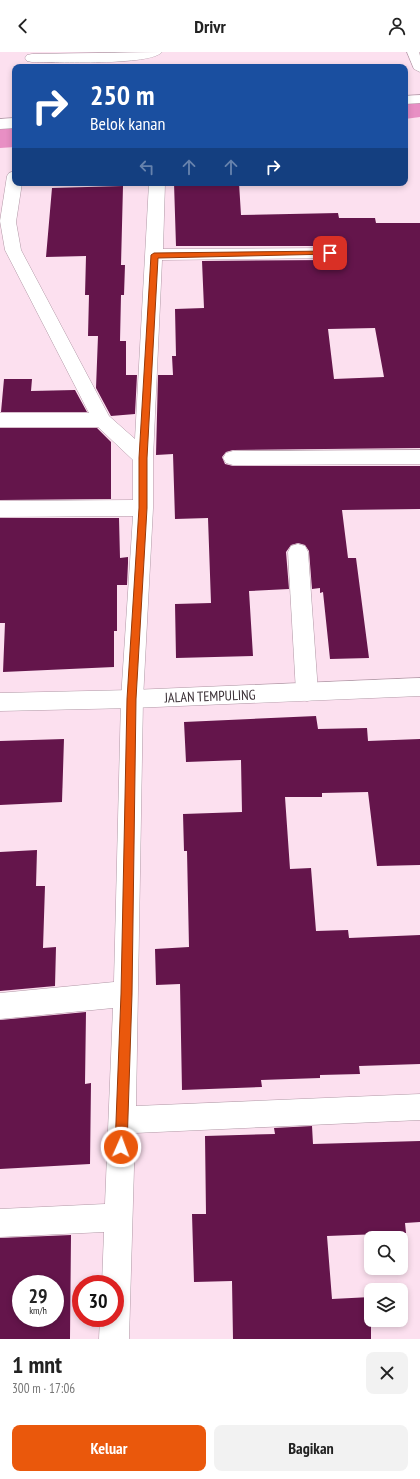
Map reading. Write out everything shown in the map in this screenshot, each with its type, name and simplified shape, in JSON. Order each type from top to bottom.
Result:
[{"type":"street","points":[[32,59],[136,57],[148,56],[155,52]]},
{"type":"street","points":[[408,100],[420,100]]},
{"type":"street","points":[[0,124],[12,123]]},
{"type":"street","points":[[13,186],[8,222],[13,250],[102,420],[143,458]]},
{"type":"street","points":[[117,1275],[126,994],[132,699],[143,508],[143,458],[157,186]]},
{"type":"street","points":[[154,255],[330,253]]},
{"type":"street","points":[[0,420],[102,420]]},
{"type":"street","points":[[233,458],[420,457]]},
{"type":"street","points":[[0,508],[143,508]]},
{"type":"street","points":[[298,552],[307,692]]},
{"type":"street","name":"JALAN TEMPULING","points":[[0,702],[132,699],[420,687]]},
{"type":"street","points":[[0,1006],[126,994]]},
{"type":"street","points":[[122,1120],[420,1107]]},
{"type":"street","points":[[0,1222],[119,1217]]},
{"type":"street","points":[[114,1339],[115,1327]]},
{"type":"lane","points":[[413,52],[420,69]]},
{"type":"building","points":[[123,186],[121,265],[125,265],[124,295],[121,295],[120,341],[126,341],[126,375],[137,375],[135,414],[111,416],[96,388],[98,336],[88,336],[89,295],[85,295],[86,256],[46,257],[52,188]]},
{"type":"building","points":[[174,186],[239,186],[241,215],[338,213],[339,218],[375,218],[376,223],[420,223],[420,448],[233,450],[226,452],[222,457],[225,464],[233,466],[420,466],[420,509],[342,510],[348,558],[356,558],[369,658],[330,659],[323,592],[320,593],[320,588],[312,589],[309,551],[305,545],[298,543],[291,545],[286,552],[289,589],[249,591],[253,656],[176,658],[175,604],[211,603],[208,518],[175,519],[173,454],[156,455],[158,375],[173,375],[172,356],[176,356],[175,309],[204,308],[202,261],[330,260],[337,258],[339,252],[336,248],[330,246],[176,246]],"holes":[[[375,328],[384,377],[334,379],[328,329]]]},
{"type":"building","points":[[4,379],[32,379],[31,391],[75,390],[87,412],[1,412]]},
{"type":"building","points":[[0,428],[97,428],[111,442],[111,499],[0,500]]},
{"type":"building","points":[[0,518],[119,518],[120,558],[128,557],[128,563],[127,585],[117,585],[117,631],[114,631],[114,667],[3,672],[5,623],[0,623]]},
{"type":"building","points":[[316,716],[318,729],[367,728],[368,741],[420,739],[420,865],[377,866],[368,792],[322,793],[322,797],[285,797],[290,869],[311,868],[316,931],[348,930],[349,938],[420,935],[420,1064],[359,1066],[360,1074],[320,1075],[320,1078],[261,1080],[262,1087],[182,1090],[180,984],[156,985],[155,949],[189,947],[187,851],[184,851],[183,814],[242,812],[241,760],[186,762],[184,722]]},
{"type":"building","points":[[64,739],[62,802],[0,805],[0,741]]},
{"type":"building","points":[[37,850],[36,886],[45,886],[43,948],[56,947],[55,986],[0,991],[0,852]]},
{"type":"building","points":[[86,1012],[85,1084],[91,1083],[90,1164],[0,1169],[0,1020]]},
{"type":"building","points":[[312,1126],[313,1144],[420,1141],[420,1222],[405,1223],[406,1231],[364,1231],[364,1235],[327,1236],[332,1299],[364,1297],[364,1327],[371,1327],[371,1339],[233,1339],[232,1281],[194,1282],[192,1214],[206,1214],[205,1136],[275,1134],[274,1128]]},
{"type":"building","points":[[71,1235],[70,1339],[0,1339],[0,1238]]},
{"type":"waterway","points":[[408,108],[420,106]]},
{"type":"waterway","points":[[0,137],[12,136]]},
{"type":"route","points":[[121,1147],[126,994],[132,699],[143,508],[143,458],[154,255],[330,253]]}]
